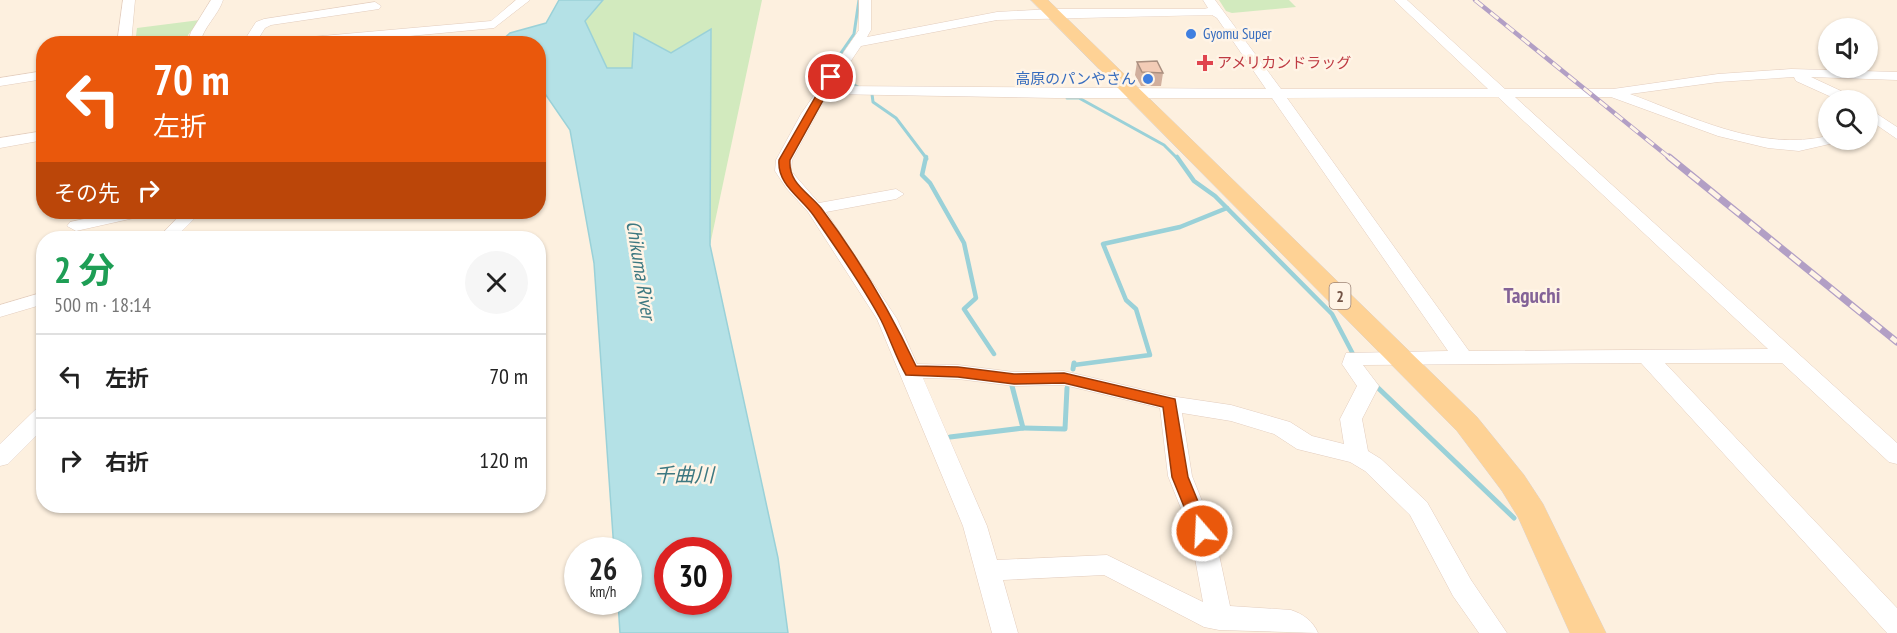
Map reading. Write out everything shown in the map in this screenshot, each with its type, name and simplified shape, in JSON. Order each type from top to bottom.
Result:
[{"type":"main road","name":"2","points":[[1049,10],[1402,357],[1467,424],[1513,483],[1548,543],[1588,633]]},
{"type":"street","points":[[125,36],[129,0]]},
{"type":"street","points":[[193,36],[209,18],[217,0]]},
{"type":"street","points":[[352,36],[494,24],[524,0]]},
{"type":"street","points":[[865,0],[865,30],[823,90],[783,166],[787,178],[815,209],[887,319],[965,498],[990,572],[998,613],[1005,633]]},
{"type":"street","points":[[1400,0],[1897,456]]},
{"type":"street","points":[[364,34],[376,3]]},
{"type":"street","points":[[251,36],[264,23],[376,3]]},
{"type":"street","points":[[856,42],[997,16],[1049,10],[1200,13],[1212,5],[1463,357]]},
{"type":"street","points":[[823,90],[1134,94],[1613,93],[1679,80],[1795,75],[1897,76]]},
{"type":"street","points":[[1795,75],[1828,90]]},
{"type":"street","points":[[0,82],[36,76]]},
{"type":"street","points":[[1613,93],[1713,128],[1764,142],[1791,147],[1818,142]]},
{"type":"street","points":[[1878,120],[1891,130]]},
{"type":"street","points":[[0,143],[36,136]]},
{"type":"street","points":[[815,209],[896,194]]},
{"type":"street","points":[[76,225],[104,219]]},
{"type":"street","points":[[173,231],[185,219]]},
{"type":"street","points":[[0,311],[36,300]]},
{"type":"street","points":[[1358,455],[1351,419],[1368,386],[1352,364],[1355,357],[1788,356]]},
{"type":"street","points":[[1647,357],[1897,626]]},
{"type":"street","points":[[911,371],[958,372],[1014,379],[1064,378],[1170,403],[1231,413],[1282,428],[1305,443],[1358,455],[1374,465],[1419,509],[1462,588],[1494,633]]},
{"type":"street","points":[[1170,403],[1180,477],[1202,531],[1219,619]]},
{"type":"street","points":[[0,458],[36,422]]},
{"type":"street","points":[[990,572],[1049,566],[1107,565],[1188,608],[1219,619],[1270,618],[1290,621],[1305,633]]},
{"type":"green space","points":[[603,0],[762,0],[710,245],[711,29],[671,53],[632,69],[607,68],[585,21]]},
{"type":"green space","points":[[1219,0],[1289,0],[1296,7],[1232,13],[1226,11]]},
{"type":"green space","points":[[200,20],[188,36],[136,36],[137,28]]},
{"type":"water","name":"千曲川","points":[[559,0],[603,0],[585,21],[607,68],[632,68],[634,33],[671,53],[711,29],[710,245],[778,558],[788,633],[620,633],[619,615],[642,615],[642,537],[613,537],[594,263],[570,130],[546,95],[546,36],[507,36],[510,33],[546,23]]},
{"type":"building","points":[[1157,61],[1163,73],[1142,72],[1137,62]]},
{"type":"waterway","points":[[828,76],[825,76],[854,34],[859,0]]},
{"type":"waterway","points":[[838,77],[862,89]]},
{"type":"waterway","points":[[872,94],[873,102],[896,118],[926,158]]},
{"type":"waterway","points":[[1067,98],[1079,98],[1164,145],[1178,159]]},
{"type":"waterway","points":[[1177,157],[1194,181],[1227,208]]},
{"type":"waterway","points":[[926,158],[922,175],[930,183],[964,243],[976,298],[964,309],[994,354]]},
{"type":"waterway","points":[[1074,365],[1150,355],[1136,309],[1126,300],[1103,244],[1180,227],[1227,208]]},
{"type":"waterway","points":[[1227,208],[1332,314],[1354,356]]},
{"type":"waterway","points":[[1073,369],[1074,363]]},
{"type":"waterway","points":[[1011,382],[1023,428]]},
{"type":"waterway","points":[[1375,385],[1514,518]]},
{"type":"waterway","points":[[1023,428],[1065,429],[1067,388]]},
{"type":"waterway","points":[[950,437],[1023,428]]},
{"type":"railway","points":[[1475,0],[1671,159]]},
{"type":"railway","points":[[1669,157],[1897,342]]},
{"type":"place","name":"Gyomu Super","points":[[1191,34]]},
{"type":"place","name":"アメリカンドラッグ","points":[[1205,63]]},
{"type":"place","name":"高原のパンやさん","points":[[1148,79]]},
{"type":"district","name":"Taguchi","points":[[1532,296]]},
{"type":"route","points":[[831,77],[784,160],[783,171],[793,186],[815,209],[856,269],[887,319],[911,371],[997,375],[1014,379],[1064,378],[1170,403],[1180,477],[1202,531]]},
{"type":"water label","name":"Chikuma River","points":[[641,270]]}]
